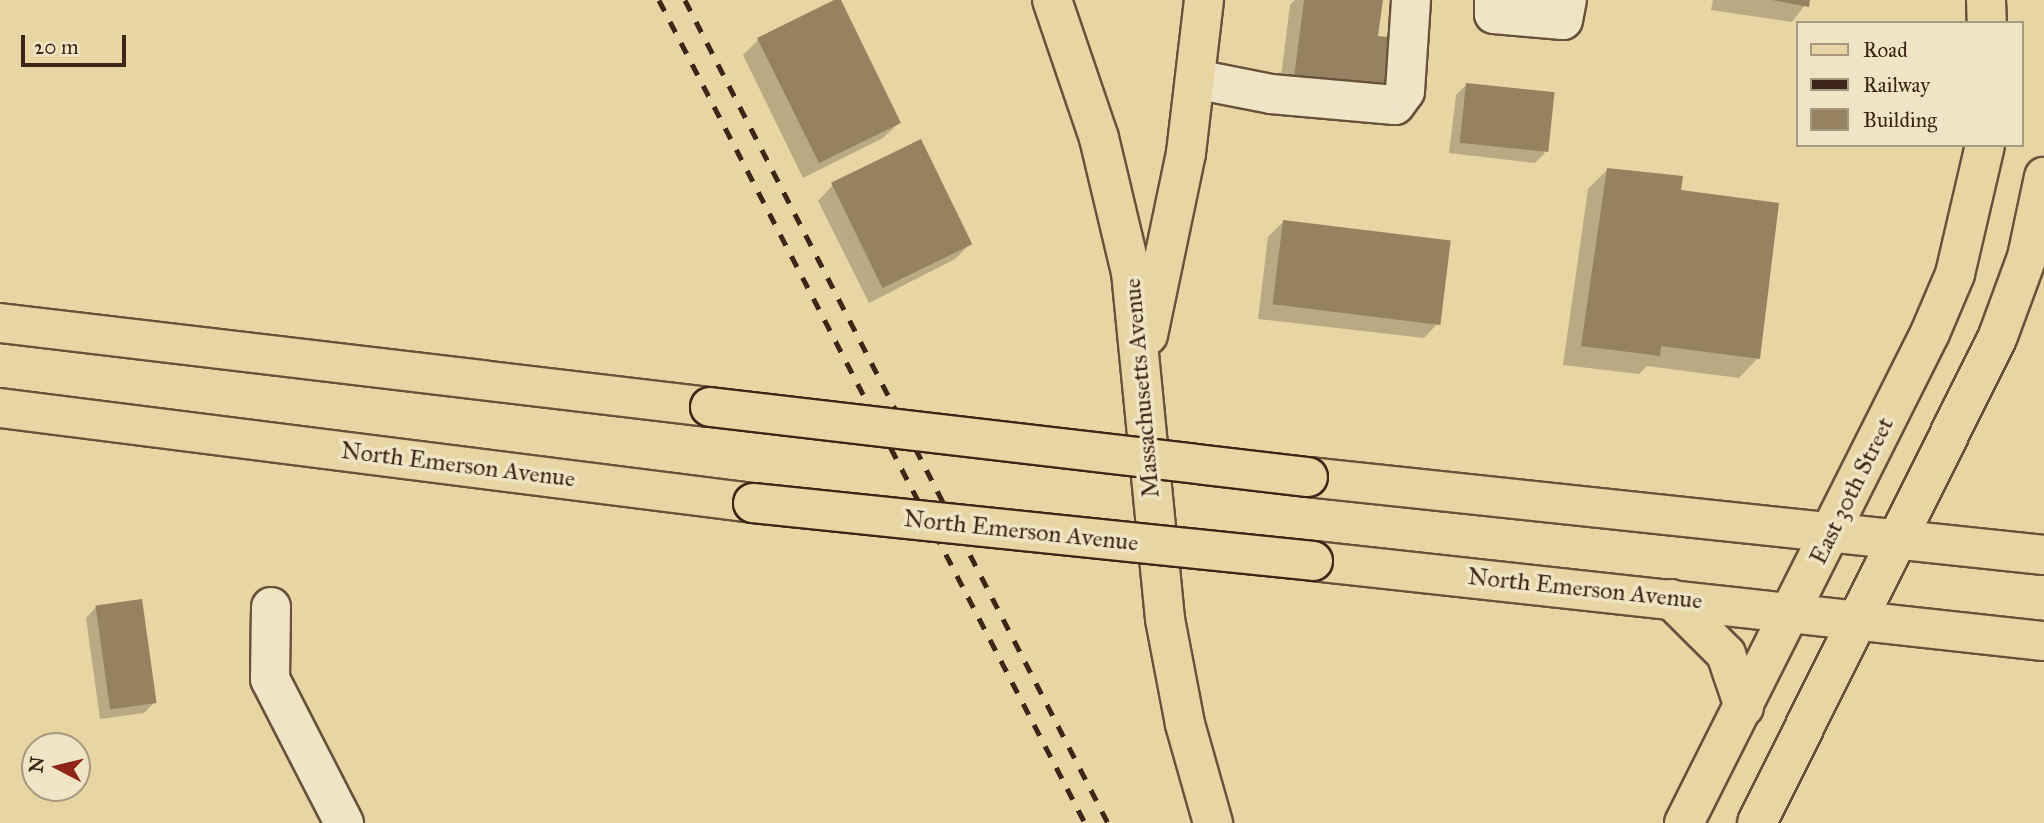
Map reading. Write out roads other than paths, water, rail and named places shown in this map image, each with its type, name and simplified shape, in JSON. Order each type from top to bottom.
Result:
[{"type":"main road","name":"Massachusetts Avenue","points":[[1052,0],[1099,138],[1131,272],[1165,619],[1185,724],[1213,823]]},
{"type":"main road","points":[[1139,374],[1186,153],[1204,0]]},
{"type":"main road","points":[[1986,0],[1987,21]]},
{"type":"main road","name":"East 30th Street","points":[[1684,823],[1832,530],[1955,274],[1985,147]]},
{"type":"main road","points":[[1757,823],[2014,299],[2044,177]]},
{"type":"main road","points":[[0,323],[1308,477],[1832,530],[2044,555]]},
{"type":"main road","name":"North Emerson Avenue","points":[[0,408],[753,503],[1671,598],[2044,641]]},
{"type":"main road","points":[[1671,598],[1726,654],[1744,707]]},
{"type":"street","points":[[1195,79],[1271,94],[1395,105],[1405,91],[1411,0]]},
{"type":"street","points":[[1494,0],[1494,14],[1563,20],[1567,0]]},
{"type":"street","points":[[271,607],[270,679],[344,823]]},
{"type":"railway","points":[[659,0],[1085,823]]},
{"type":"railway","points":[[685,0],[1108,823]]}]
